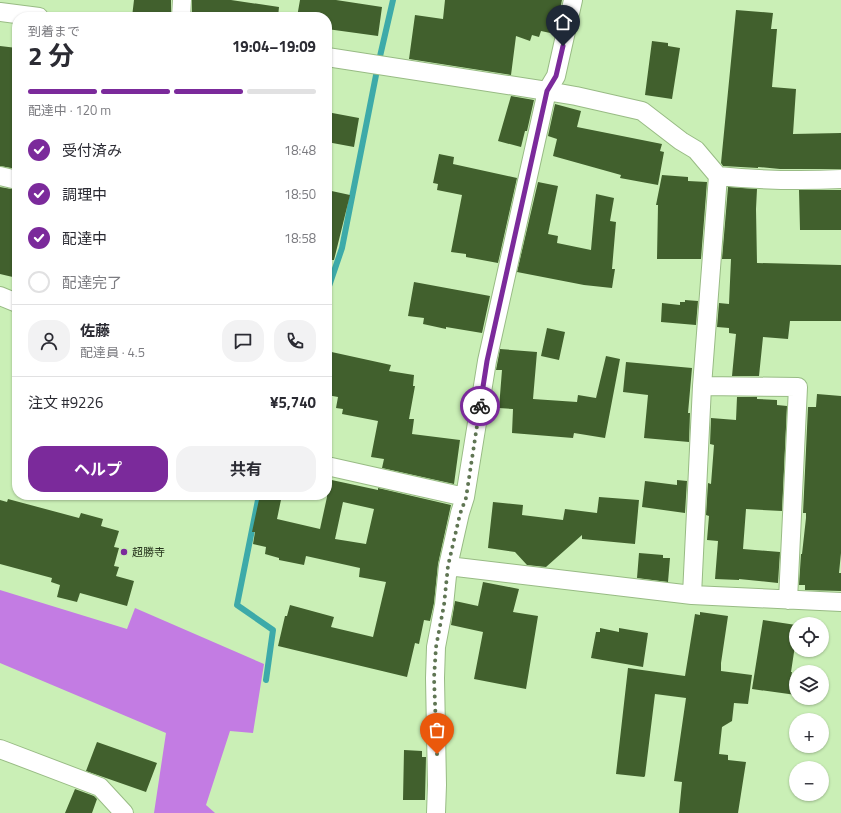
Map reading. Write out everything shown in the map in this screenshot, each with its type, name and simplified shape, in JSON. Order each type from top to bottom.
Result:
[{"type":"street","points":[[181,12],[182,0]]},
{"type":"street","points":[[436,813],[437,785],[434,678],[436,647],[444,605],[448,566],[460,514],[466,498],[487,361],[547,91],[556,76],[574,0]]},
{"type":"street","points":[[0,12],[12,14]]},
{"type":"street","points":[[332,58],[547,91],[642,111],[681,141],[696,150],[718,176],[739,178],[841,179]]},
{"type":"street","points":[[0,176],[12,179]]},
{"type":"street","points":[[692,594],[702,386],[718,176]]},
{"type":"street","points":[[0,296],[12,301]]},
{"type":"street","points":[[702,386],[798,387],[788,600]]},
{"type":"street","points":[[332,467],[466,498]]},
{"type":"street","points":[[448,566],[692,594],[841,602]]},
{"type":"street","points":[[0,749],[100,787],[124,813]]},
{"type":"shaded area","points":[[0,590],[127,629],[135,608],[264,664],[253,733],[230,731],[206,805],[215,813],[154,813],[166,733],[0,663]]},
{"type":"building","points":[[134,0],[171,0],[171,12],[133,12]]},
{"type":"building","points":[[192,0],[231,0],[279,7],[278,12],[192,12]]},
{"type":"building","points":[[300,0],[336,0],[382,7],[378,36],[332,30],[332,12],[298,12]]},
{"type":"building","points":[[445,0],[562,0],[555,34],[541,31],[539,37],[532,35],[530,41],[516,36],[511,75],[409,59],[415,15],[443,19]]},
{"type":"building","points":[[736,10],[773,13],[771,29],[777,29],[772,87],[796,89],[793,134],[841,133],[841,169],[758,168],[723,166],[721,163]]},
{"type":"building","points":[[652,41],[668,43],[668,46],[680,48],[672,99],[645,95]]},
{"type":"building","points":[[0,46],[12,47],[12,168],[0,166]]},
{"type":"building","points":[[511,96],[534,100],[527,131],[525,131],[521,147],[498,141]]},
{"type":"building","points":[[555,104],[581,111],[577,127],[662,144],[660,151],[664,152],[658,185],[620,178],[621,175],[553,156],[557,139],[548,136]]},
{"type":"building","points":[[332,113],[359,118],[354,147],[332,143]]},
{"type":"building","points":[[439,154],[454,157],[453,164],[517,178],[498,263],[466,257],[466,254],[451,252],[462,195],[437,190],[438,184],[433,183]]},
{"type":"building","points":[[662,175],[688,177],[688,181],[707,182],[701,259],[657,259],[658,205],[656,205]]},
{"type":"building","points":[[538,182],[558,186],[548,234],[558,236],[557,243],[591,250],[596,194],[614,198],[610,221],[616,222],[612,269],[615,269],[612,288],[584,285],[517,272]]},
{"type":"building","points":[[0,187],[12,189],[12,277],[0,274]]},
{"type":"building","points":[[728,187],[757,189],[757,263],[841,265],[841,321],[790,321],[788,339],[763,337],[759,376],[732,376],[736,334],[729,333],[729,328],[717,327],[719,303],[729,304],[731,259],[722,259]]},
{"type":"building","points":[[799,190],[841,190],[841,230],[800,230]]},
{"type":"building","points":[[332,191],[350,195],[334,260],[332,260]]},
{"type":"building","points":[[414,282],[490,296],[482,333],[446,327],[446,329],[423,324],[424,318],[408,316]]},
{"type":"building","points":[[685,300],[698,301],[696,325],[661,322],[662,303],[680,305],[680,302],[685,302]]},
{"type":"building","points":[[547,328],[565,332],[559,360],[541,356]]},
{"type":"building","points":[[500,349],[537,352],[533,399],[577,402],[578,395],[596,398],[606,356],[620,359],[605,438],[574,433],[573,438],[512,433],[513,409],[499,408],[502,370],[496,370]]},
{"type":"building","points":[[332,352],[391,365],[389,371],[414,375],[413,386],[415,386],[409,419],[414,419],[412,434],[460,440],[454,484],[382,468],[384,459],[371,457],[378,421],[342,414],[343,409],[336,408],[338,397],[332,396]]},
{"type":"building","points":[[626,362],[692,368],[688,413],[690,413],[689,442],[644,438],[648,395],[623,392]]},
{"type":"building","points":[[817,394],[841,396],[841,553],[839,573],[841,573],[841,591],[805,590],[805,585],[799,585],[801,554],[806,518],[806,513],[803,513],[808,407],[816,407]]},
{"type":"building","points":[[737,397],[757,397],[757,399],[777,400],[777,405],[787,406],[782,511],[746,509],[743,549],[780,552],[778,583],[739,579],[715,579],[718,541],[707,540],[709,516],[706,515],[708,483],[711,484],[714,445],[710,444],[711,418],[736,420]]},
{"type":"building","points":[[332,480],[378,490],[378,488],[451,505],[438,564],[434,603],[430,621],[424,620],[419,644],[415,643],[407,677],[278,646],[285,616],[287,616],[290,605],[334,617],[331,627],[373,637],[386,582],[359,577],[360,568],[306,556],[304,565],[279,560],[279,558],[265,554],[266,547],[253,544],[255,532],[252,532],[259,500],[281,500],[277,519],[320,529],[326,500],[332,500]],"holes":[[[343,502],[374,509],[366,544],[335,539]]]},
{"type":"building","points":[[677,480],[687,481],[685,513],[642,507],[645,481],[677,485]]},
{"type":"building","points":[[599,497],[639,500],[635,544],[582,539],[582,535],[546,567],[527,565],[515,552],[488,548],[493,502],[523,505],[522,515],[563,520],[565,509],[597,513]]},
{"type":"building","points":[[8,499],[79,518],[81,513],[103,519],[101,526],[119,531],[114,547],[119,548],[114,566],[119,567],[116,576],[134,581],[127,606],[80,593],[77,602],[57,597],[60,585],[51,582],[52,578],[0,564],[0,500],[7,502]]},
{"type":"building","points":[[639,553],[663,555],[663,558],[670,558],[668,582],[637,578]]},
{"type":"building","points":[[483,582],[519,589],[513,612],[538,616],[526,689],[474,679],[483,632],[451,625],[455,601],[478,606]]},
{"type":"building","points":[[700,612],[728,616],[721,671],[752,675],[748,704],[734,703],[732,721],[722,727],[719,754],[728,755],[728,760],[746,762],[738,813],[679,813],[682,782],[674,781],[686,698],[655,694],[645,776],[616,774],[628,668],[685,676],[695,614],[700,615]]},
{"type":"building","points":[[763,620],[789,624],[789,657],[793,657],[792,665],[789,665],[789,694],[752,689]]},
{"type":"building","points":[[600,628],[619,632],[619,628],[648,633],[643,667],[591,658],[596,632],[600,632]]},
{"type":"building","points":[[97,742],[157,763],[146,792],[86,771]]},
{"type":"building","points":[[404,750],[422,751],[422,757],[426,757],[425,800],[403,800]]},
{"type":"building","points":[[75,789],[94,796],[97,799],[92,813],[65,813]]},
{"type":"waterway","points":[[332,277],[342,248],[378,65],[393,0]]},
{"type":"waterway","points":[[258,500],[237,605],[273,630],[266,680]]},
{"type":"way so far","points":[[437,754],[434,678],[436,647],[444,605],[448,566],[460,514],[466,498],[480,406]]},
{"type":"place","name":"超勝寺","points":[[124,552]]},
{"type":"route","points":[[480,406],[487,361],[547,91],[556,76],[563,46]]}]
